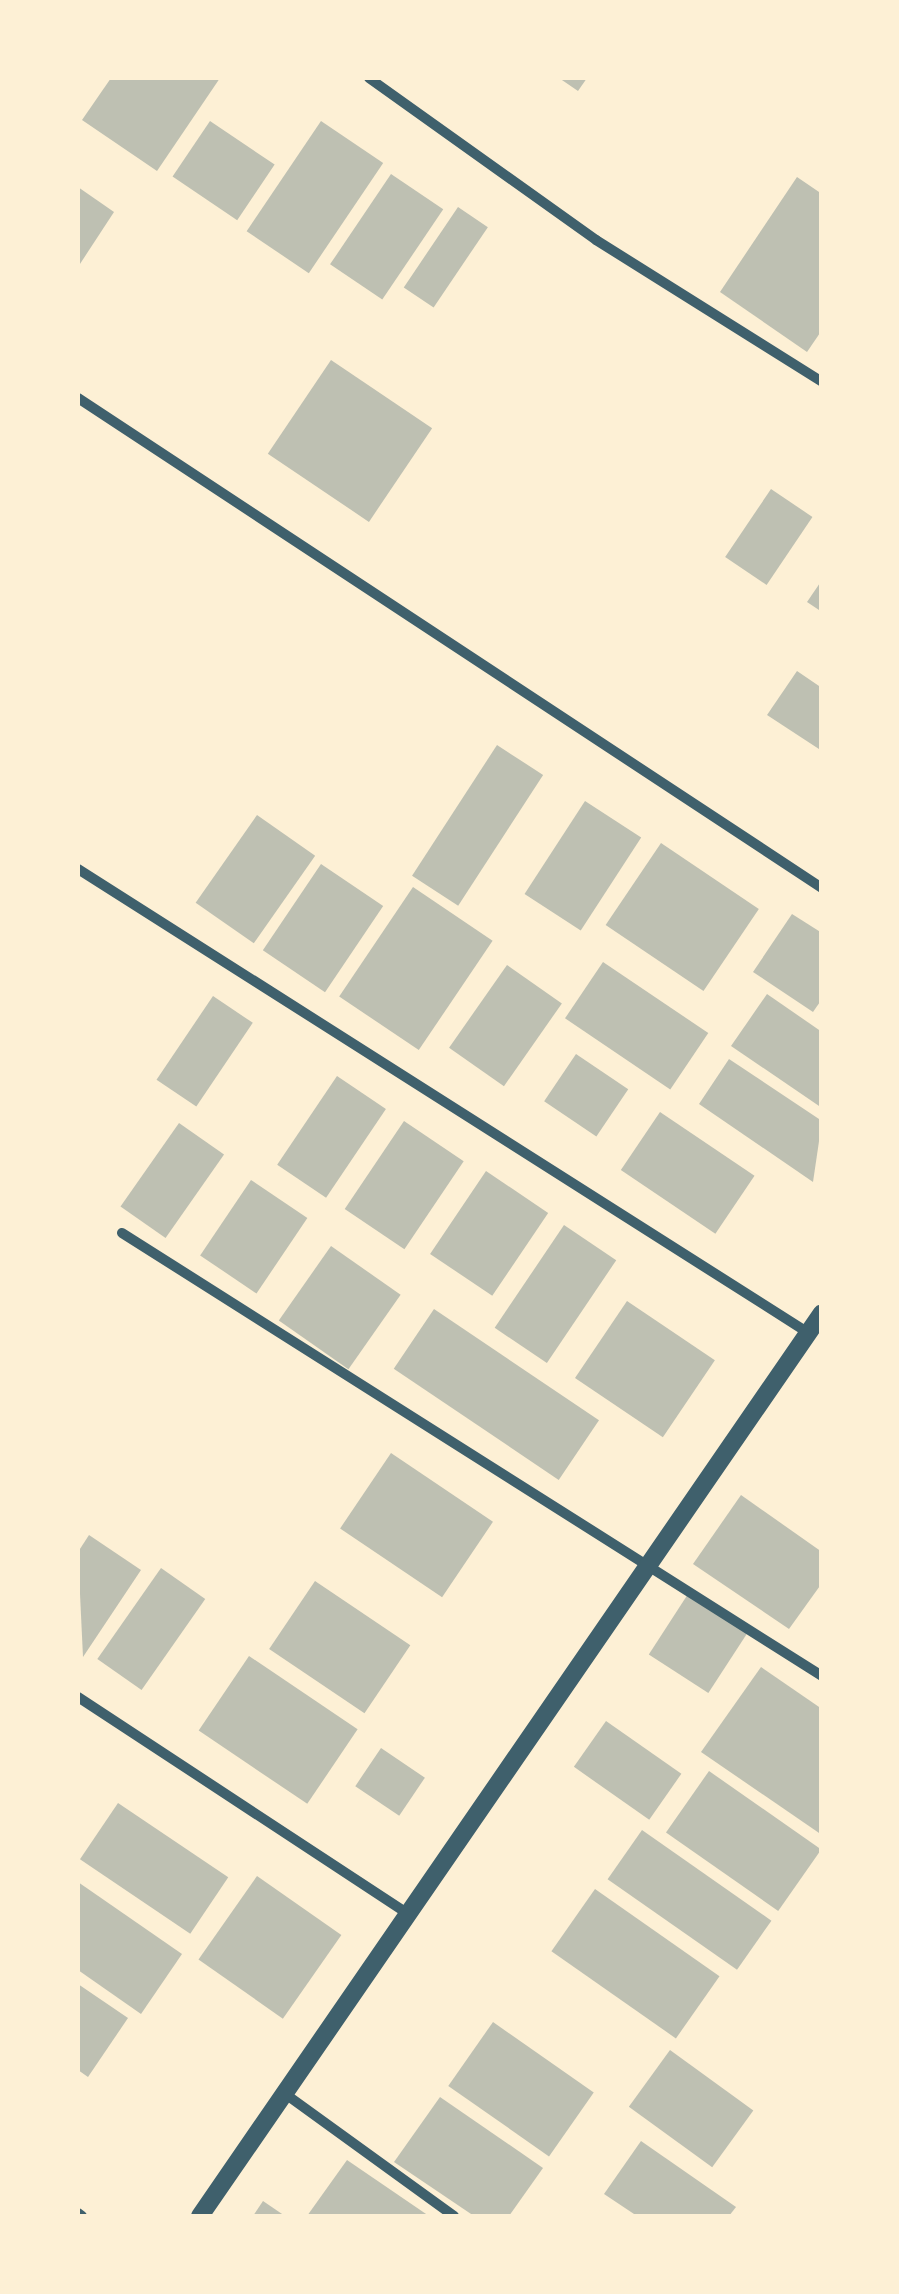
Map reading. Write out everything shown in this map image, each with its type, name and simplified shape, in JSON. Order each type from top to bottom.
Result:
[{"type":"street","points":[[369,78],[596,240],[822,382]]},
{"type":"street","points":[[78,398],[822,888]]},
{"type":"street","points":[[78,869],[808,1332]]},
{"type":"street","points":[[122,1232],[822,1676]]},
{"type":"street","points":[[200,2216],[652,1567],[822,1313]]},
{"type":"street","points":[[78,1697],[410,1915]]},
{"type":"street","points":[[284,2093],[454,2216]]},
{"type":"building","points":[[111,78],[220,78],[157,171],[82,120]]},
{"type":"building","points":[[559,78],[587,78],[578,91]]},
{"type":"building","points":[[210,121],[275,165],[237,220],[173,177]]},
{"type":"building","points":[[321,121],[383,163],[309,273],[247,231]]},
{"type":"building","points":[[391,174],[443,209],[382,300],[330,264]]},
{"type":"building","points":[[797,177],[822,194],[822,330],[807,352],[720,292]]},
{"type":"building","points":[[78,187],[114,212],[78,267]]},
{"type":"building","points":[[458,207],[488,227],[434,308],[404,287]]},
{"type":"building","points":[[331,360],[432,428],[369,522],[268,454]]},
{"type":"building","points":[[771,489],[812,517],[767,585],[725,557]]},
{"type":"building","points":[[822,580],[822,612],[807,602]]},
{"type":"building","points":[[797,671],[822,688],[822,751],[767,715]]},
{"type":"building","points":[[497,745],[543,775],[458,906],[412,876]]},
{"type":"building","points":[[585,801],[641,837],[581,931],[525,894]]},
{"type":"building","points":[[257,815],[315,856],[254,943],[196,903]]},
{"type":"building","points":[[661,843],[759,909],[703,991],[606,925]]},
{"type":"building","points":[[321,864],[383,906],[325,992],[263,950]]},
{"type":"building","points":[[413,887],[493,941],[419,1050],[339,996]]},
{"type":"building","points":[[792,914],[822,933],[822,999],[813,1012],[753,972]]},
{"type":"building","points":[[603,962],[708,1033],[670,1089],[565,1018]]},
{"type":"building","points":[[507,965],[562,1003],[504,1086],[449,1048]]},
{"type":"building","points":[[767,994],[822,1032],[822,1108],[731,1046]]},
{"type":"building","points":[[213,996],[253,1023],[196,1107],[157,1080]]},
{"type":"building","points":[[576,1054],[628,1089],[596,1136],[544,1101]]},
{"type":"building","points":[[729,1059],[822,1121],[813,1182],[699,1104]]},
{"type":"building","points":[[337,1076],[386,1109],[326,1198],[277,1165]]},
{"type":"building","points":[[660,1112],[755,1176],[715,1234],[621,1170]]},
{"type":"building","points":[[404,1121],[464,1161],[404,1249],[345,1209]]},
{"type":"building","points":[[179,1123],[224,1155],[166,1238],[120,1207]]},
{"type":"building","points":[[486,1171],[548,1213],[492,1296],[430,1254]]},
{"type":"building","points":[[251,1180],[307,1218],[256,1293],[200,1255]]},
{"type":"building","points":[[564,1225],[616,1260],[547,1363],[495,1328]]},
{"type":"building","points":[[331,1246],[401,1295],[348,1369],[279,1321]]},
{"type":"building","points":[[627,1301],[715,1360],[663,1437],[575,1378]]},
{"type":"building","points":[[434,1309],[599,1420],[559,1480],[394,1369]]},
{"type":"building","points":[[391,1453],[493,1522],[442,1597],[340,1528]]},
{"type":"building","points":[[741,1495],[822,1552],[822,1583],[789,1629],[693,1564]]},
{"type":"building","points":[[89,1535],[141,1570],[83,1657],[78,1552]]},
{"type":"building","points":[[161,1568],[205,1599],[142,1690],[97,1659]]},
{"type":"building","points":[[315,1581],[410,1645],[364,1713],[269,1649]]},
{"type":"building","points":[[688,1594],[748,1633],[708,1693],[649,1654]]},
{"type":"building","points":[[249,1656],[358,1729],[307,1804],[199,1731]]},
{"type":"building","points":[[761,1667],[822,1709],[822,1835],[701,1752]]},
{"type":"building","points":[[606,1721],[681,1774],[649,1820],[574,1767]]},
{"type":"building","points":[[381,1748],[425,1778],[399,1816],[355,1786]]},
{"type":"building","points":[[709,1771],[821,1850],[778,1911],[666,1832]]},
{"type":"building","points":[[118,1803],[228,1877],[190,1934],[80,1859]]},
{"type":"building","points":[[642,1830],[771,1921],[737,1970],[608,1879]]},
{"type":"building","points":[[257,1876],[341,1935],[283,2019],[198,1960]]},
{"type":"building","points":[[78,1882],[182,1954],[141,2014],[78,1970]]},
{"type":"building","points":[[595,1889],[720,1976],[676,2038],[551,1951]]},
{"type":"building","points":[[78,1984],[128,2018],[88,2077],[78,2070]]},
{"type":"building","points":[[493,2022],[594,2093],[549,2156],[448,2086]]},
{"type":"building","points":[[670,2050],[753,2111],[712,2167],[629,2107]]},
{"type":"building","points":[[440,2097],[543,2168],[509,2216],[474,2216],[394,2162]]},
{"type":"building","points":[[641,2141],[736,2207],[729,2216],[637,2216],[604,2194]]},
{"type":"building","points":[[347,2160],[429,2216],[307,2216]]},
{"type":"building","points":[[263,2201],[285,2216],[253,2216]]}]
